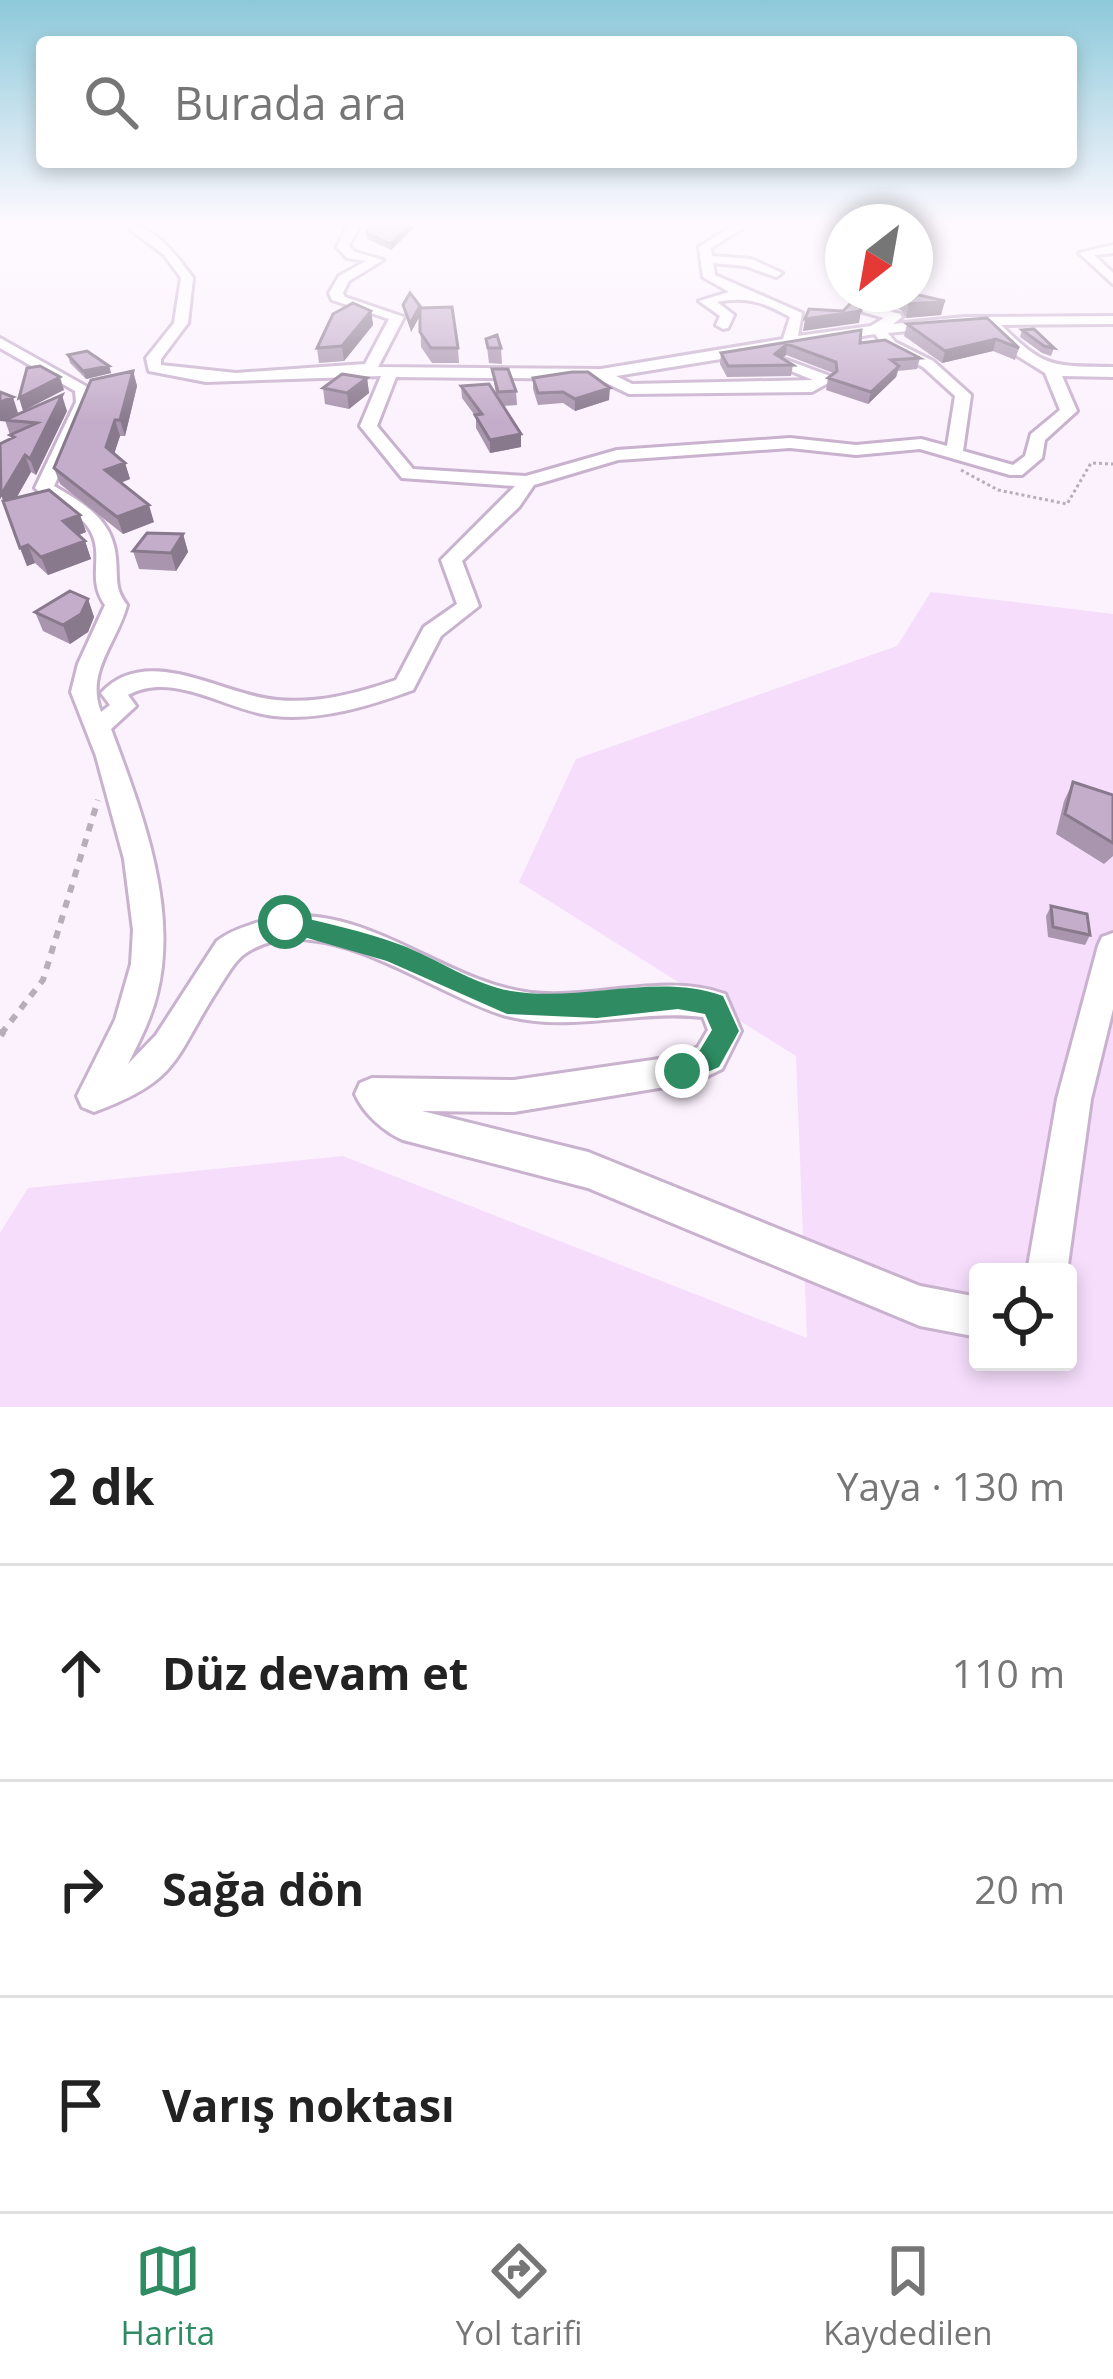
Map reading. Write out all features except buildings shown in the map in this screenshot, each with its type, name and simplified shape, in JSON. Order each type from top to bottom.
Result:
[{"type":"street","points":[[161,371],[154,368],[153,358],[173,342],[184,318],[186,291]]},
{"type":"street","points":[[337,291],[339,300],[398,316],[371,367],[362,370]]},
{"type":"street","points":[[731,291],[797,316],[790,341]]},
{"type":"street","points":[[723,325],[727,315],[706,301],[736,294]]},
{"type":"street","points":[[878,312],[895,317],[878,328],[880,334],[963,395],[954,454]]},
{"type":"street","points":[[142,376],[161,371],[254,376],[362,370],[601,374],[790,341],[988,320],[1113,320]]},
{"type":"street","points":[[988,320],[1016,349],[1052,371],[1113,372]]},
{"type":"street","points":[[0,342],[83,389]]},
{"type":"street","points":[[601,374],[629,389],[812,387],[825,379],[784,363]]},
{"type":"street","points":[[390,372],[368,426],[408,474],[526,481],[617,454],[790,442],[856,450],[921,444],[1016,471],[1033,458],[1037,438],[1069,411],[1052,371]]},
{"type":"street","points":[[60,406],[83,389],[103,384]]},
{"type":"street","points":[[83,389],[84,402],[44,488],[96,519],[109,548],[105,590],[116,605],[113,628],[91,654],[83,679],[83,707],[98,727],[131,832],[147,936],[143,989],[94,1096],[129,1087],[159,1062],[233,944],[285,922],[392,952],[507,1003],[597,1006],[678,998],[714,1004],[725,1031],[710,1058],[682,1071],[514,1096],[372,1094],[403,1123],[588,1170],[920,1306],[969,1315]]},
{"type":"street","points":[[98,727],[124,706],[113,693],[132,679],[163,676],[286,709],[366,700],[405,685],[432,632],[468,606],[451,560],[512,503],[526,481]]},
{"type":"street","points":[[1048,1263],[1074,1099],[1113,946]]},
{"type":"path","points":[[954,454],[963,476],[998,490],[1067,504],[1091,463],[1113,464]]},
{"type":"path","points":[[0,1035],[43,980],[98,799],[91,779]]},
{"type":"shaded area","points":[[931,592],[1113,614],[1113,1407],[0,1407],[0,1233],[28,1188],[343,1156],[807,1338],[796,1056],[519,882],[576,759],[897,646]]},
{"type":"route","points":[[285,922],[392,952],[507,1003],[597,1006],[678,998],[714,1004],[725,1031],[710,1058],[682,1071]]}]
